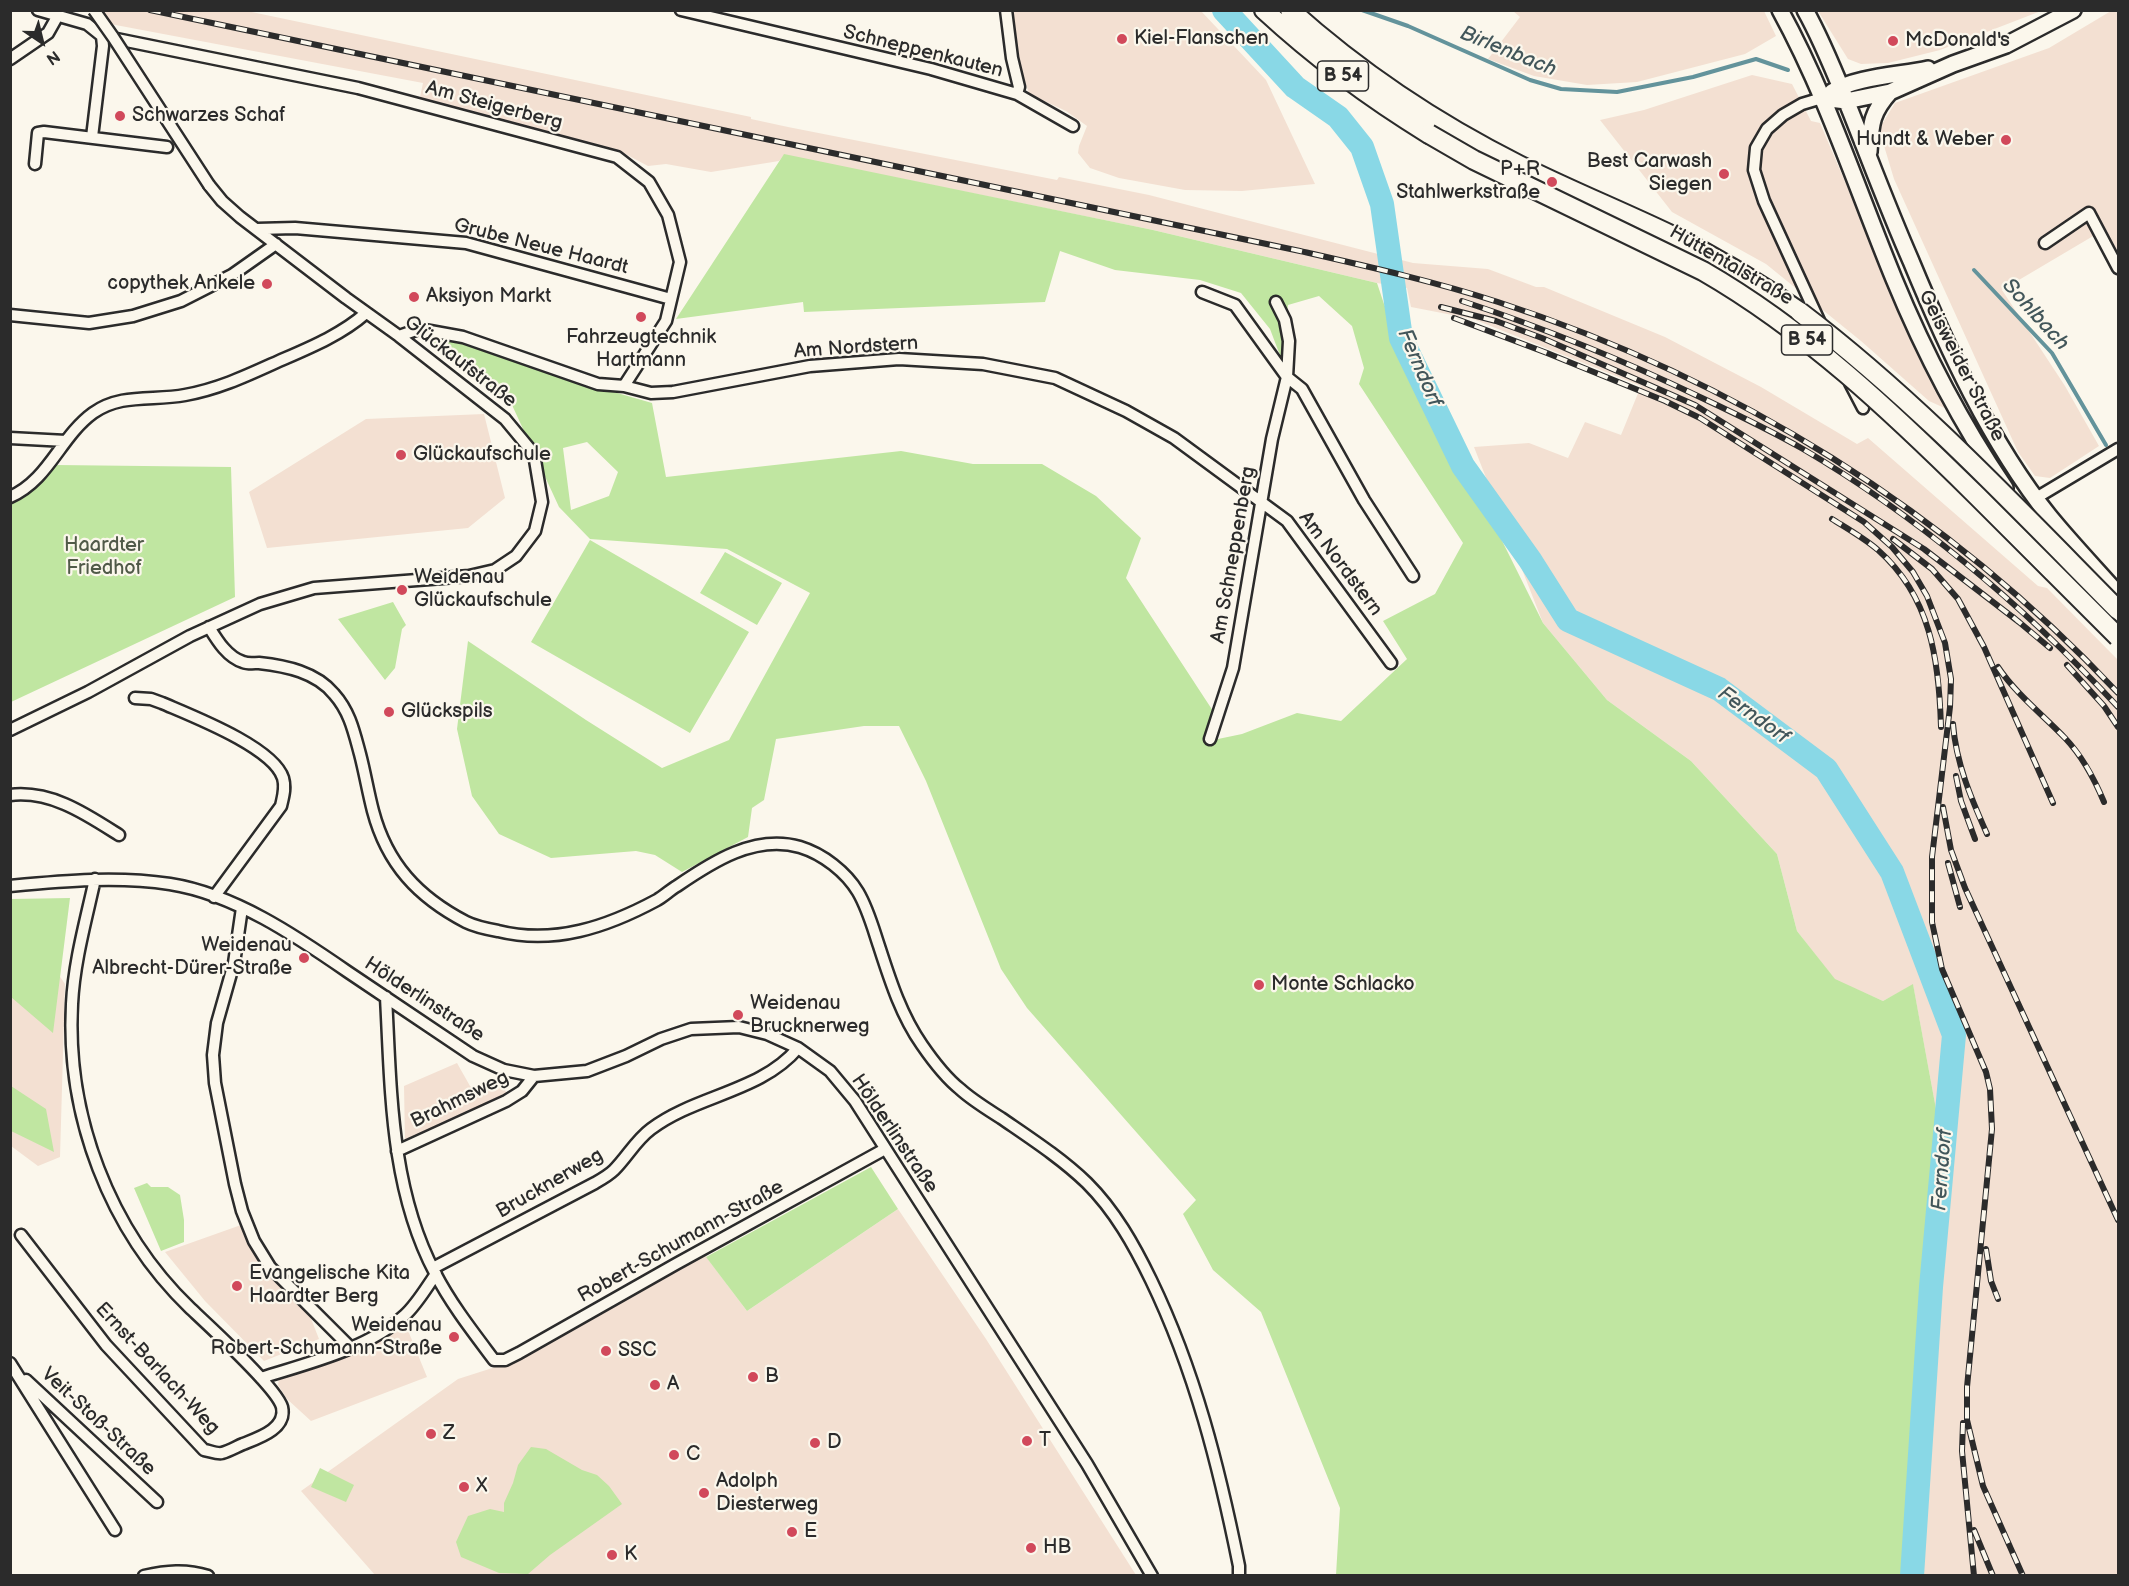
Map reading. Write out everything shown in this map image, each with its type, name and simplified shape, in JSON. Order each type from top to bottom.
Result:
[{"type":"highway","name":"Hüttentalstraße","points":[[1264,10],[1295,39],[1340,74],[1429,134],[1474,160],[1703,271],[1739,292],[1790,327],[1857,381],[1909,428],[2118,637]]},
{"type":"highway","name":"Hüttentalstraße","points":[[1290,10],[1351,61],[1439,121],[1521,166],[1711,255],[1800,312],[1838,341],[1922,415],[2118,610]]},
{"type":"main road","name":"Geisweider Straße","points":[[1780,10],[1806,60],[1894,281],[1940,379],[1980,451],[2015,504],[2054,552],[2118,619]]},
{"type":"main road","name":"Geisweider Straße","points":[[1805,10],[1818,34],[1911,262],[1951,351],[1999,441],[2036,498],[2078,550],[2118,594]]},
{"type":"main road","points":[[1843,93],[1890,92],[1953,64],[2006,45],[2073,10]]},
{"type":"main road","points":[[1822,98],[1953,64]]},
{"type":"main road","points":[[1868,156],[1870,124],[1878,105],[1890,92]]},
{"type":"street","name":"Am Steigerberg","points":[[38,10],[87,24],[102,36],[358,88],[617,156],[649,182],[668,214],[680,262],[666,321],[624,386]]},
{"type":"street","name":"Glückaufstraße","points":[[10,730],[88,692],[209,627],[260,604],[314,588],[469,576],[495,570],[516,556],[535,531],[542,502],[534,453],[506,419],[228,208],[209,185],[94,10]]},
{"type":"street","name":"Schneppenkauten","points":[[681,10],[931,69],[1017,94],[1073,126]]},
{"type":"street","name":"Schneppenkauten","points":[[1006,10],[1011,58],[1019,87],[1017,94]]},
{"type":"street","points":[[10,59],[48,33],[57,17]]},
{"type":"street","points":[[92,137],[103,46],[102,36]]},
{"type":"street","points":[[1822,98],[1802,104],[1783,115],[1767,129],[1756,148],[1754,170],[1764,201],[1826,340],[1863,408]]},
{"type":"street","points":[[35,164],[38,133],[56,132],[167,147]]},
{"type":"street","points":[[2045,243],[2089,213],[2118,268]]},
{"type":"street","name":"Grube Neue Haardt","points":[[257,229],[295,228],[466,243],[670,299]]},
{"type":"street","points":[[10,315],[89,323],[133,316],[180,301],[232,274],[276,244]]},
{"type":"street","points":[[1202,292],[1235,305],[1287,376],[1302,389],[1364,500],[1413,576]]},
{"type":"street","name":"Am Schneppenberg","points":[[1210,739],[1233,668],[1272,439],[1287,376],[1289,341],[1285,320],[1276,302]]},
{"type":"street","points":[[10,497],[35,482],[66,441],[92,413],[118,400],[182,396],[232,383],[316,345],[352,325],[366,313]]},
{"type":"street","name":"Am Nordstern","points":[[399,336],[419,329],[464,337],[598,384],[624,386],[651,393],[673,392],[810,366],[899,359],[983,364],[1055,378],[1095,395],[1174,438],[1287,521],[1391,663]]},
{"type":"street","points":[[10,438],[66,441]]},
{"type":"street","points":[[2036,498],[2118,449]]},
{"type":"street","points":[[209,627],[231,656],[242,662],[293,669],[317,679],[333,692],[349,715],[374,816],[389,854],[403,876],[412,884],[470,924],[517,936],[550,937],[584,931],[615,922],[660,898],[722,858],[755,845],[799,846],[825,858],[841,872],[856,888],[867,909],[903,1013],[938,1066],[961,1090],[1042,1146],[1087,1184],[1116,1217],[1135,1247],[1170,1318],[1198,1394],[1224,1490],[1239,1575]]},
{"type":"street","points":[[135,698],[151,699],[162,703],[238,738],[274,763],[283,778],[284,794],[281,806],[214,897]]},
{"type":"street","points":[[10,795],[37,794],[59,801],[90,816],[119,835]]},
{"type":"street","points":[[95,879],[77,963],[71,1032],[79,1106],[91,1146],[102,1179],[138,1246],[180,1298],[261,1378],[351,1348],[382,1334],[406,1314],[434,1271],[416,1229],[397,1151],[386,997]]},
{"type":"street","name":"Hölderlinstraße","points":[[10,886],[95,879],[128,879],[172,884],[214,897],[278,926],[473,1056],[504,1070],[534,1076],[587,1071],[661,1039],[691,1029],[739,1027],[767,1034],[798,1048],[830,1071],[855,1101],[1087,1464],[1152,1575]]},
{"type":"street","points":[[242,908],[234,963],[217,1023],[213,1055],[215,1083],[235,1184],[242,1211],[254,1241],[270,1267],[351,1348]]},
{"type":"street","name":"Brucknerweg","points":[[434,1271],[613,1172],[650,1129],[672,1116],[771,1072],[787,1061],[798,1048]]},
{"type":"street","name":"Brahmsweg","points":[[397,1151],[506,1101],[522,1091],[534,1076]]},
{"type":"street","name":"Robert-Schumann-Straße","points":[[434,1271],[468,1326],[494,1360],[505,1360],[885,1149]]},
{"type":"street","name":"Ernst-Barlach-Weg","points":[[21,1235],[106,1345],[204,1450],[220,1454],[264,1436],[276,1427],[283,1411],[280,1401],[261,1378]]},
{"type":"street","name":"Veit-Stoß-Straße","points":[[12,1367],[158,1502]]},
{"type":"street","name":"Veit-Stoß-Straße","points":[[12,1367],[115,1530]]},
{"type":"street","points":[[144,1575],[168,1570],[185,1570],[208,1575]]},
{"type":"shaded area","points":[[99,11],[247,11],[751,117],[751,119],[788,127],[1057,180],[1059,177],[1149,195],[1413,263],[1488,269],[1536,287],[1544,287],[1665,337],[1761,387],[1857,444],[1868,438],[2038,586],[2047,588],[2118,660],[2118,1575],[1915,1575],[1917,1328],[1938,1120],[1913,985],[1883,1001],[1835,980],[1797,931],[1777,854],[1691,761],[1607,700],[1543,623],[1474,447],[1529,443],[1568,458],[1585,422],[1621,435],[1641,386],[1473,319],[1411,307],[1407,288],[1377,283],[1153,230],[784,155],[779,161],[711,172],[666,164],[648,166],[616,149],[419,102],[423,83],[105,23]]},
{"type":"shaded area","points":[[1012,11],[1201,11],[1266,80],[1315,184],[1242,191],[1185,190],[1119,178],[1090,168],[1078,153],[1087,126],[1066,111],[1029,94],[1017,55]]},
{"type":"shaded area","points":[[1513,11],[1764,11],[1776,36],[1745,54],[1637,82],[1587,85],[1534,76],[1488,59],[1520,17]]},
{"type":"shaded area","points":[[1818,11],[2041,11],[1940,50],[1888,63],[1861,64],[1848,59]]},
{"type":"shaded area","points":[[2111,11],[2118,11],[2118,252],[2105,229],[2002,290],[2065,386],[2099,446],[2050,478],[2035,476],[2018,452],[1894,179],[1879,129],[1895,103],[2049,48]]},
{"type":"shaded area","points":[[1752,75],[1792,84],[1811,121],[1820,123],[1883,271],[1949,410],[1929,401],[1861,341],[1766,264],[1672,212],[1600,120],[1644,110]]},
{"type":"shaded area","name":"Glückaufschule","points":[[484,414],[505,498],[468,528],[267,548],[249,492],[366,419]]},
{"type":"shaded area","points":[[10,904],[65,984],[60,1157],[38,1166],[11,1146]]},
{"type":"shaded area","points":[[457,1063],[470,1086],[477,1089],[499,1078],[507,1094],[405,1141],[404,1086]]},
{"type":"shaded area","points":[[898,1209],[986,1339],[1136,1575],[375,1575],[301,1491],[458,1379],[508,1363],[704,1254],[747,1311]]},
{"type":"shaded area","name":"Evangelische Kita Haardter Berg","points":[[241,1225],[268,1271],[310,1316],[319,1339],[264,1361],[205,1301],[165,1252]]},
{"type":"shaded area","points":[[405,1323],[427,1377],[311,1421],[287,1399],[278,1385],[279,1379],[383,1339]]},
{"type":"green space","points":[[784,154],[1153,230],[1377,283],[1384,304],[1543,623],[1607,700],[1691,761],[1777,854],[1797,931],[1835,979],[1883,1001],[1913,984],[1938,1120],[1917,1328],[1915,1575],[1336,1575],[1340,1508],[1261,1312],[1213,1270],[1183,1214],[1196,1200],[1027,1008],[1001,969],[926,781],[899,726],[864,726],[776,739],[764,800],[752,808],[748,837],[682,872],[655,855],[636,851],[551,858],[499,834],[472,796],[457,729],[468,641],[662,768],[729,740],[810,593],[727,549],[590,539],[559,507],[512,405],[426,341],[452,339],[541,371],[652,403],[666,477],[901,451],[973,464],[1042,464],[1096,496],[1141,538],[1126,578],[1213,711],[1218,739],[1242,734],[1297,713],[1341,721],[1407,659],[1383,621],[1435,594],[1463,543],[1359,384],[1364,368],[1352,326],[1319,296],[1288,305],[1281,358],[1270,329],[1241,293],[1200,280],[1115,270],[1060,251],[1045,302],[804,312],[803,302],[676,319]],"holes":[[[587,442],[618,472],[609,496],[571,510],[563,448]]]},
{"type":"green space","name":"Haardter Friedhof","points":[[57,465],[231,467],[235,597],[11,702],[11,501]]},
{"type":"green space","points":[[590,540],[749,632],[690,733],[531,642]]},
{"type":"green space","points":[[725,552],[782,583],[757,625],[700,593]]},
{"type":"green space","points":[[393,602],[406,625],[402,629],[395,668],[385,680],[338,619]]},
{"type":"green space","points":[[70,898],[53,1033],[11,997],[11,899]]},
{"type":"green space","points":[[11,1086],[46,1109],[54,1152],[11,1131]]},
{"type":"green space","points":[[871,1167],[898,1209],[747,1311],[706,1257]]},
{"type":"green space","points":[[147,1183],[151,1187],[168,1187],[180,1195],[184,1220],[184,1242],[161,1251],[134,1188]]},
{"type":"green space","points":[[531,1447],[546,1449],[582,1470],[597,1475],[609,1486],[622,1504],[550,1555],[528,1574],[499,1573],[461,1557],[456,1542],[468,1516],[490,1509],[504,1512],[504,1503],[518,1465]]},
{"type":"green space","points":[[320,1468],[354,1485],[346,1502],[311,1487]]},
{"type":"waterway","name":"Ferndorf","points":[[1224,10],[1295,87],[1338,117],[1362,147],[1382,204],[1401,338],[1463,466],[1530,560],[1568,620],[1719,689],[1826,769],[1892,872],[1954,1035],[1931,1287],[1912,1576]]},
{"type":"waterway","name":"Birlenbach","points":[[1362,10],[1408,26],[1530,80],[1561,89],[1617,92],[1693,77],[1756,59],[1788,70]]},
{"type":"waterway","name":"Sohlbach","points":[[1974,270],[2052,353],[2106,445]]},
{"type":"railway","points":[[150,10],[1300,251],[1375,268],[1498,302],[1585,333],[1670,370],[1753,412],[1832,458],[1909,510],[1982,566],[2052,627],[2118,693]]},
{"type":"railway","points":[[1462,301],[1583,345],[1643,371],[1740,416],[1803,449],[1889,504],[1970,567],[2009,600],[2083,670],[2118,707]]},
{"type":"railway","points":[[1441,307],[1496,321],[1542,338],[1695,405],[1924,549],[2019,622]]},
{"type":"railway","points":[[1454,318],[1547,353],[1665,401],[1700,418],[1864,522],[1892,547],[1913,572],[1927,596],[1945,643],[1951,679],[1950,707],[1932,857],[1932,922],[1942,969],[1986,1072],[1990,1089],[1992,1129],[1967,1387],[1967,1420],[1983,1486],[2023,1576]]},
{"type":"railway","points":[[1832,519],[1878,550],[1896,568],[1910,588],[1929,631],[1938,678],[1941,727]]},
{"type":"railway","points":[[1893,539],[1932,569],[1958,599],[1984,647],[2053,803]]},
{"type":"railway","points":[[2013,617],[2050,648]]},
{"type":"railway","points":[[2067,665],[2104,706],[2118,727]]},
{"type":"railway","points":[[1998,667],[2021,695],[2065,738],[2083,760],[2104,802]]},
{"type":"railway","points":[[1953,724],[1961,766],[1987,834]]},
{"type":"railway","points":[[1956,776],[1961,801],[1975,839]]},
{"type":"railway","points":[[1943,807],[1951,850],[1965,888],[2118,1220]]},
{"type":"railway","points":[[1948,863],[1960,907]]},
{"type":"railway","points":[[1986,1249],[1991,1281],[1998,1299]]},
{"type":"railway","points":[[1963,1423],[1962,1451],[1974,1576]]},
{"type":"railway","points":[[1974,1530],[1993,1576]]},
{"type":"place","name":"Kiel-Flanschen","points":[[1122,39]]},
{"type":"place","name":"McDonald's","points":[[1893,41]]},
{"type":"place","name":"Schwarzes Schaf","points":[[120,116]]},
{"type":"place","name":"Hundt & Weber","points":[[2006,140]]},
{"type":"place","name":"Best Carwash Siegen","points":[[1724,174]]},
{"type":"place","name":"P+R Stahlwerkstraße","points":[[1552,182]]},
{"type":"place","name":"copythek Ankele","points":[[267,284]]},
{"type":"place","name":"Aksiyon Markt","points":[[414,297]]},
{"type":"place","name":"Fahrzeugtechnik Hartmann","points":[[641,317]]},
{"type":"place","name":"Glückaufschule","points":[[401,455]]},
{"type":"place","name":"Weidenau Glückaufschule","points":[[402,590]]},
{"type":"place","name":"Glückspils","points":[[389,712]]},
{"type":"place","name":"Weidenau Albrecht-Dürer-Straße","points":[[304,958]]},
{"type":"place","name":"Monte Schlacko","points":[[1259,985]]},
{"type":"place","name":"Weidenau Brucknerweg","points":[[738,1015]]},
{"type":"place","name":"Evangelische Kita Haardter Berg","points":[[237,1286]]},
{"type":"place","name":"Weidenau Robert-Schumann-Straße","points":[[454,1337]]},
{"type":"place","name":"SSC","points":[[606,1351]]},
{"type":"place","name":"B","points":[[753,1377]]},
{"type":"place","name":"A","points":[[655,1385]]},
{"type":"place","name":"Z","points":[[431,1434]]},
{"type":"place","name":"T","points":[[1027,1441]]},
{"type":"place","name":"D","points":[[815,1443]]},
{"type":"place","name":"C","points":[[674,1455]]},
{"type":"place","name":"X","points":[[464,1487]]},
{"type":"place","name":"Adolph Diesterweg","points":[[704,1493]]},
{"type":"place","name":"E","points":[[792,1532]]},
{"type":"place","name":"HB","points":[[1031,1548]]},
{"type":"place","name":"K","points":[[612,1555]]}]
